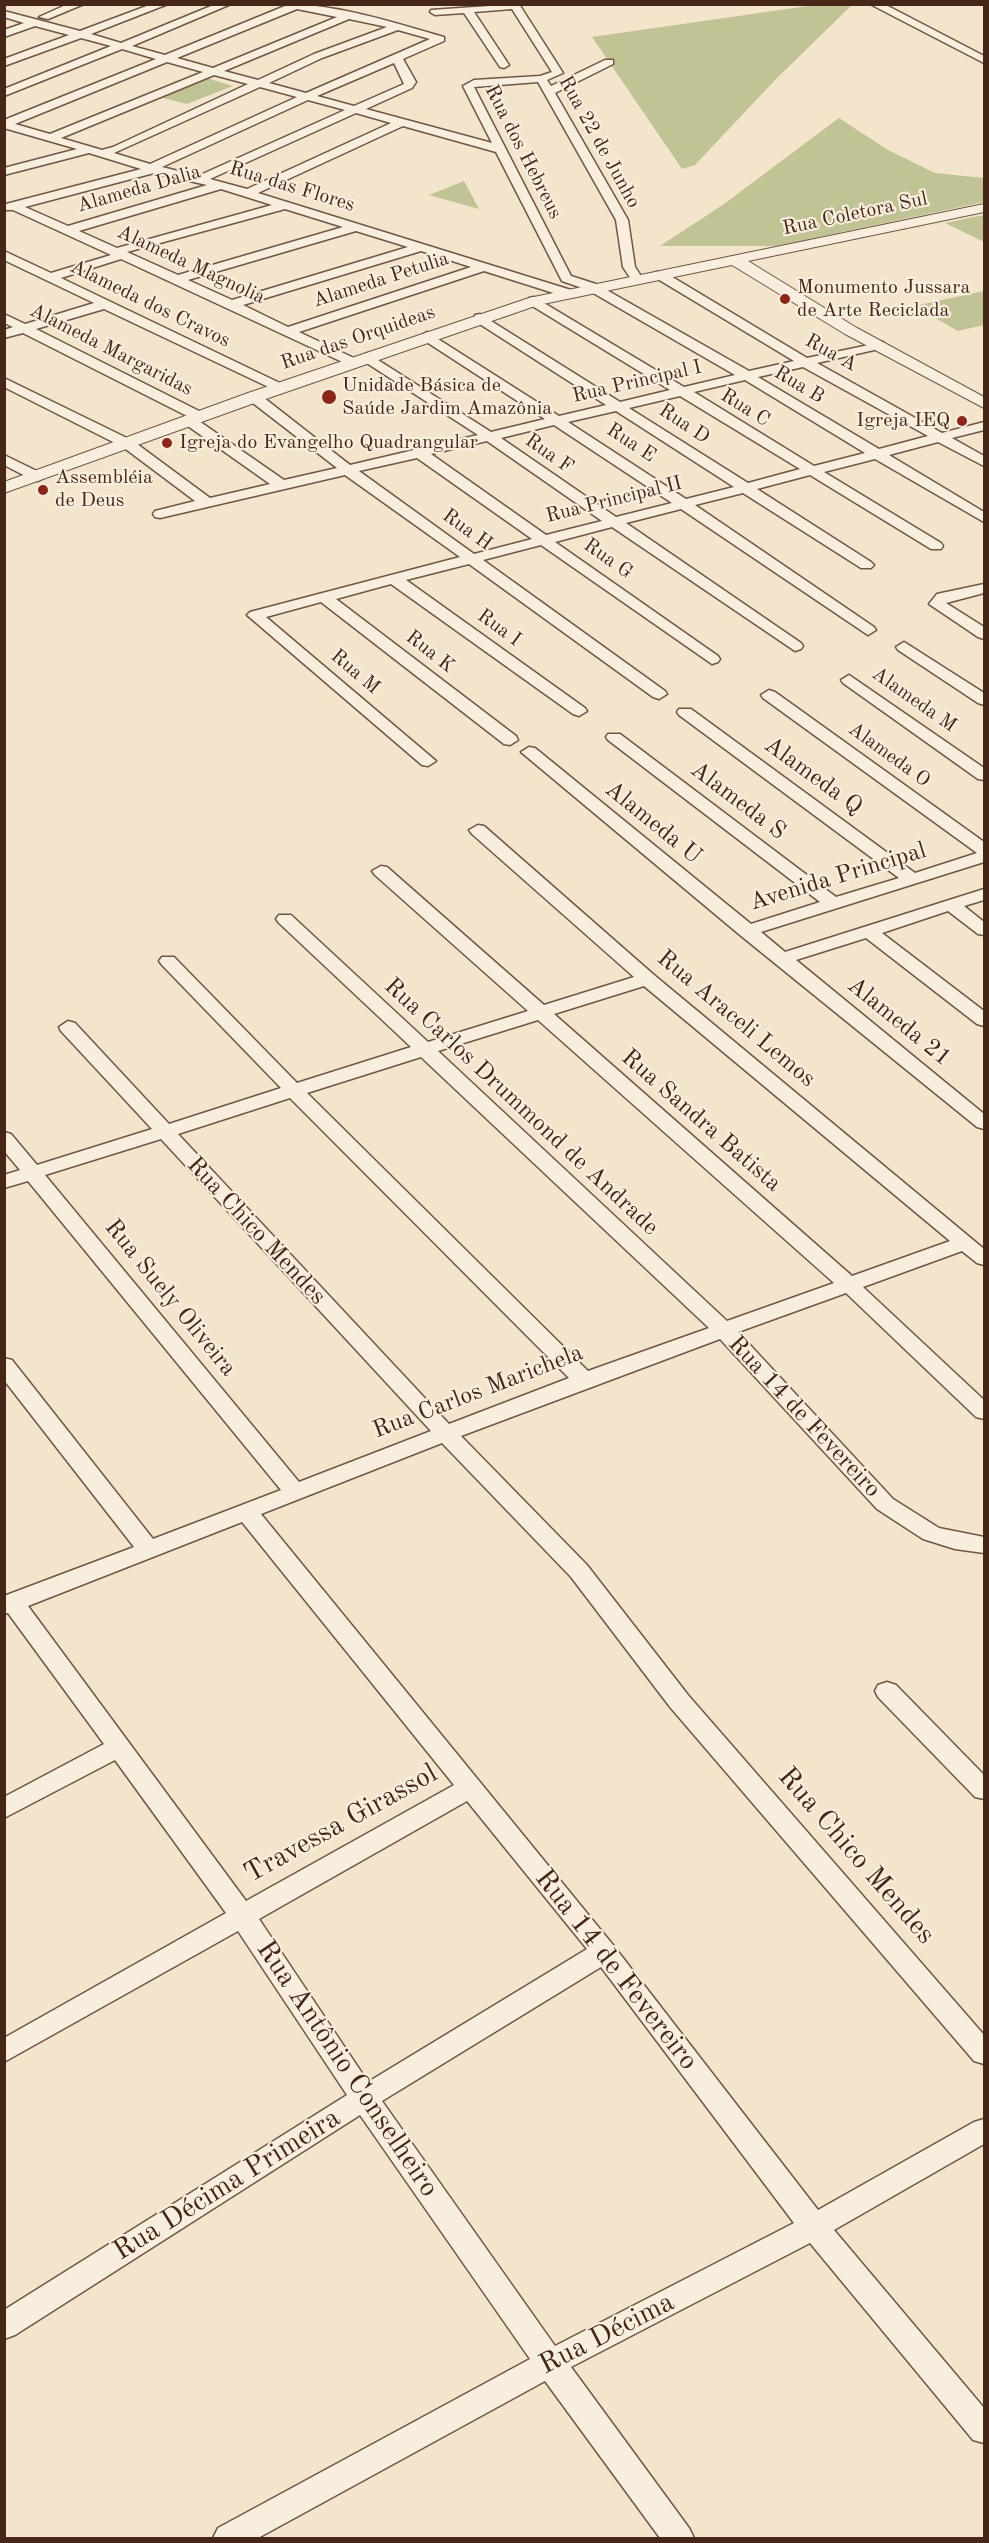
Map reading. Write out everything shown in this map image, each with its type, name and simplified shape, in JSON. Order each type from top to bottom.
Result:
[{"type":"street","points":[[4,34],[80,4]]},
{"type":"street","points":[[4,63],[163,4]]},
{"type":"street","points":[[4,93],[226,4]]},
{"type":"street","points":[[875,4],[984,60]]},
{"type":"street","points":[[4,124],[292,5],[398,27],[440,39],[312,95],[153,169],[9,207]]},
{"type":"street","points":[[435,12],[514,5]]},
{"type":"street","name":"Rua 22 de Junho","points":[[514,5],[558,73],[541,79],[622,220],[630,267],[637,279]]},
{"type":"street","points":[[7,8],[40,20],[498,145]]},
{"type":"street","points":[[467,9],[504,65]]},
{"type":"street","points":[[50,138],[348,16]]},
{"type":"street","points":[[102,153],[117,149],[318,56],[398,27]]},
{"type":"street","points":[[196,181],[408,86],[411,82],[396,57]]},
{"type":"street","points":[[549,92],[609,62]]},
{"type":"street","name":"Rua dos Hebreus","points":[[541,79],[474,83],[468,86],[566,278],[592,287]]},
{"type":"street","points":[[359,108],[403,122],[498,145]]},
{"type":"street","points":[[246,194],[403,122]]},
{"type":"street","name":"Rua das Flores","points":[[4,124],[153,169],[196,181],[221,185],[567,292]]},
{"type":"street","points":[[4,138],[28,132]]},
{"type":"street","points":[[4,172],[89,150]]},
{"type":"street","name":"Alameda Dalia","points":[[68,230],[221,185]]},
{"type":"street","points":[[51,277],[119,254],[285,205]]},
{"type":"street","name":"Alameda Magnolia","points":[[9,207],[68,230],[231,304],[351,362]]},
{"type":"street","name":"Rua Coletora Sul","points":[[735,260],[984,208]]},
{"type":"street","points":[[175,280],[357,227]]},
{"type":"street","points":[[231,304],[423,247]]},
{"type":"street","name":"Alameda dos Cravos","points":[[4,255],[279,388]]},
{"type":"street","points":[[735,260],[878,345],[984,403]]},
{"type":"street","name":"Rua das Orquideas","points":[[4,488],[351,362],[534,301],[567,292],[735,260]]},
{"type":"street","name":"Alameda Petulia","points":[[288,331],[487,266]]},
{"type":"street","name":"Rua A","points":[[660,275],[805,362],[984,462]]},
{"type":"street","name":"Rua B","points":[[592,287],[747,376],[984,518]]},
{"type":"street","name":"Rua C","points":[[534,301],[936,546]]},
{"type":"street","points":[[4,334],[106,304]]},
{"type":"street","name":"Alameda Margaridas","points":[[4,318],[195,419],[283,486]]},
{"type":"street","name":"Rua D","points":[[480,318],[866,565]]},
{"type":"street","name":"Rua E","points":[[427,336],[684,504],[868,630]]},
{"type":"street","name":"Rua Principal I","points":[[160,514],[878,345]]},
{"type":"street","name":"Rua F","points":[[367,357],[490,436],[611,522],[795,646]]},
{"type":"street","points":[[4,382],[128,444],[207,503]]},
{"type":"street","name":"Rua H","points":[[254,397],[348,470],[659,694]]},
{"type":"street","name":"Rua Principal II","points":[[255,615],[984,426]]},
{"type":"street","name":"Rua G","points":[[420,453],[712,659]]},
{"type":"street","points":[[4,459],[38,477]]},
{"type":"street","name":"Rua I","points":[[394,579],[579,711]]},
{"type":"street","points":[[984,589],[942,597],[937,604],[984,634]]},
{"type":"street","name":"Rua K","points":[[324,597],[510,740]]},
{"type":"street","name":"Rua M","points":[[255,615],[428,761]]},
{"type":"street","points":[[904,647],[984,700]]},
{"type":"street","name":"Alameda M","points":[[849,680],[984,775]]},
{"type":"street","name":"Alameda O","points":[[769,695],[984,850]]},
{"type":"street","name":"Alameda Q","points":[[685,712],[912,879]]},
{"type":"street","name":"Alameda S","points":[[614,737],[834,904]]},
{"type":"street","name":"Alameda U","points":[[529,752],[746,931]]},
{"type":"street","name":"Rua Araceli Lemos","points":[[478,830],[647,979],[984,1259]]},
{"type":"street","name":"Avenida Principal","points":[[746,931],[984,857]]},
{"type":"street","name":"Rua Sandra Batista","points":[[381,871],[848,1284],[984,1412]]},
{"type":"street","points":[[782,960],[984,894]]},
{"type":"street","points":[[951,905],[984,930]]},
{"type":"street","name":"Rua Carlos Drummond de Andrade","points":[[285,919],[422,1050],[724,1330]]},
{"type":"street","name":"Avenida Principal","points":[[746,931],[782,960]]},
{"type":"street","points":[[869,931],[984,1020]]},
{"type":"street","name":"Alameda 21","points":[[782,960],[984,1124]]},
{"type":"street","points":[[168,961],[294,1091],[584,1380]]},
{"type":"street","points":[[4,1182],[647,979]]},
{"type":"street","name":"Rua Chico Mendes","points":[[68,1028],[445,1433],[579,1571],[679,1701],[984,2053]]},
{"type":"street","name":"Rua Suely Oliveira","points":[[4,1138],[294,1491]]},
{"type":"street","name":"Rua Carlos Marichela","points":[[9,1604],[294,1491],[584,1380],[965,1243]]},
{"type":"street","name":"Rua 14 de Fevereiro","points":[[724,1330],[885,1504],[912,1526],[953,1542],[984,1545]]},
{"type":"street","points":[[4,1365],[148,1548]]},
{"type":"street","name":"Rua 14 de Fevereiro","points":[[246,1511],[604,1952],[814,2227],[984,2430]]},
{"type":"street","name":"Rua Antônio Conselheiro","points":[[9,1604],[119,1747],[242,1915],[364,2098],[550,2363],[678,2538]]},
{"type":"street","points":[[887,1691],[984,1790]]},
{"type":"street","points":[[4,1809],[119,1747]]},
{"type":"street","name":"Travessa Girassol","points":[[4,2051],[471,1787]]},
{"type":"street","name":"Rua Décima Primeira","points":[[4,2326],[364,2098],[604,1952]]},
{"type":"street","name":"Rua Décima","points":[[229,2538],[550,2363],[814,2227],[984,2130]]},
{"type":"green space","points":[[815,5],[852,5],[776,79],[695,165],[682,169],[592,37]]},
{"type":"green space","points":[[203,77],[233,86],[187,104],[155,96]]},
{"type":"green space","points":[[839,118],[888,150],[935,173],[984,178],[984,202],[776,246],[660,246],[724,204]]},
{"type":"green space","points":[[464,181],[479,209],[429,195]]},
{"type":"green space","points":[[984,215],[984,242],[945,223]]},
{"type":"green space","points":[[984,291],[984,325],[958,331],[914,306]]},
{"type":"place","name":"Monumento Jussara de Arte Reciclada","points":[[785,299]]},
{"type":"place","name":"Unidade Básica de Saúde Jardim Amazônia","points":[[329,397]]},
{"type":"place","name":"Igreja IEQ","points":[[962,421]]},
{"type":"place","name":"Igreja do Evangelho Quadrangular","points":[[167,443]]},
{"type":"place","name":"Assembléia de Deus","points":[[43,490]]}]
